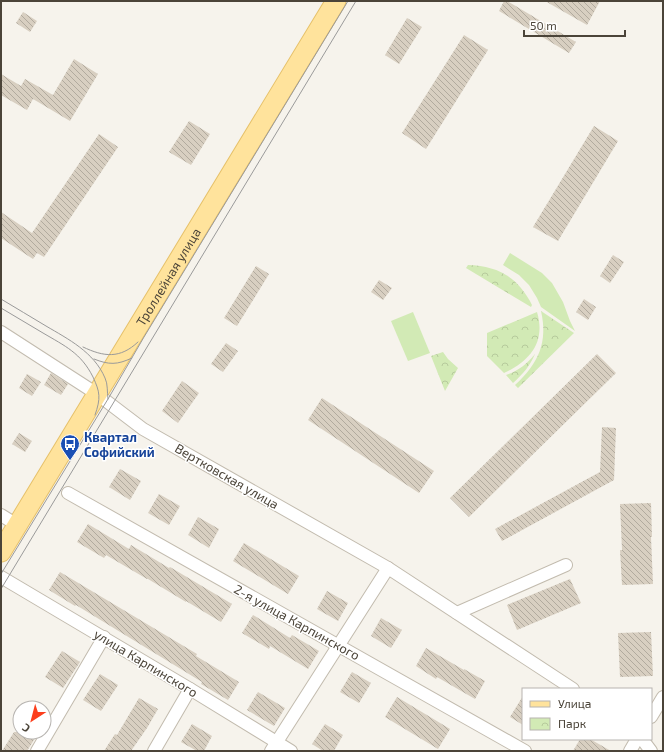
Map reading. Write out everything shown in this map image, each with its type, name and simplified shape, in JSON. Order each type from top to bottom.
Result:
[{"type":"main road","name":"Троллейная улица","points":[[1,552],[336,1]]},
{"type":"street","name":"Вертковская улица","points":[[1,332],[97,394],[143,429],[388,568],[571,688]]},
{"type":"street","name":"2-я улица Карпинского","points":[[68,493],[525,751]]},
{"type":"street","points":[[1,515],[17,525]]},
{"type":"street","points":[[458,613],[566,566]]},
{"type":"street","points":[[273,747],[388,568]]},
{"type":"street","name":"улица Карпинского","points":[[1,577],[190,689],[273,747],[290,751]]},
{"type":"street","points":[[37,751],[104,637]]},
{"type":"street","points":[[154,751],[190,689]]},
{"type":"street","points":[[652,715],[663,697]]},
{"type":"street","points":[[630,751],[637,740]]},
{"type":"street","points":[[643,740],[651,751]]},
{"type":"green space","points":[[510,253],[542,273],[552,283],[563,302],[575,331],[541,307],[529,285],[519,275],[503,265]]},
{"type":"green space","points":[[468,265],[489,268],[514,280],[526,295],[532,305],[531,307],[466,268]]},
{"type":"green space","points":[[541,311],[574,333],[518,388],[515,385],[530,369],[540,351],[543,333]]},
{"type":"green space","points":[[413,312],[430,353],[408,361],[391,321]]},
{"type":"green space","points":[[537,312],[539,332],[534,349],[521,363],[504,373],[487,356],[487,333]]},
{"type":"green space","points":[[443,352],[458,368],[445,391],[431,356]]},
{"type":"green space","points":[[535,354],[526,370],[513,383],[506,375],[522,367]]},
{"type":"building","points":[[504,1],[507,1],[576,42],[569,53],[499,11]]},
{"type":"building","points":[[545,1],[600,1],[587,25]]},
{"type":"building","points":[[23,12],[37,21],[30,32],[16,23]]},
{"type":"building","points":[[407,18],[422,27],[399,64],[385,55]]},
{"type":"building","points":[[464,35],[488,50],[426,149],[402,133]]},
{"type":"building","points":[[74,59],[98,74],[70,121],[33,99],[27,110],[1,95],[1,74],[21,86],[25,79],[53,95]]},
{"type":"building","points":[[189,121],[210,134],[191,165],[169,152]]},
{"type":"building","points":[[594,126],[618,141],[558,241],[533,227]]},
{"type":"building","points":[[99,134],[118,147],[44,257],[37,253],[33,259],[1,238],[1,212],[32,233]]},
{"type":"building","points":[[613,255],[624,262],[610,283],[600,276]]},
{"type":"building","points":[[256,266],[269,274],[237,326],[224,318]]},
{"type":"building","points":[[379,280],[392,288],[383,300],[371,292]]},
{"type":"building","points":[[584,299],[596,307],[588,320],[576,312]]},
{"type":"building","points":[[226,343],[238,351],[223,372],[211,364]]},
{"type":"building","points":[[597,354],[616,373],[469,517],[450,498]]},
{"type":"building","points":[[51,373],[68,384],[61,395],[44,385]]},
{"type":"building","points":[[27,374],[41,382],[32,396],[19,388]]},
{"type":"building","points":[[182,381],[199,393],[178,423],[162,411]]},
{"type":"building","points":[[322,398],[434,471],[419,493],[308,420]]},
{"type":"building","points":[[602,427],[616,428],[614,480],[502,541],[495,529],[600,472]]},
{"type":"building","points":[[19,433],[32,441],[25,452],[12,444]]},
{"type":"building","points":[[120,469],[141,481],[130,500],[109,487]]},
{"type":"building","points":[[159,494],[180,506],[169,525],[148,513]]},
{"type":"building","points":[[651,503],[653,584],[622,585],[620,504]]},
{"type":"building","points":[[198,517],[219,529],[209,548],[188,535]]},
{"type":"building","points":[[88,524],[129,549],[131,545],[232,604],[221,622],[106,555],[104,558],[77,542]]},
{"type":"building","points":[[244,543],[299,576],[288,594],[233,561]]},
{"type":"building","points":[[60,572],[197,654],[196,656],[239,682],[228,700],[201,684],[202,682],[49,590]]},
{"type":"building","points":[[570,579],[581,603],[517,630],[507,605]]},
{"type":"building","points":[[327,591],[348,603],[338,621],[317,609]]},
{"type":"building","points":[[253,615],[290,638],[292,635],[319,651],[308,669],[270,646],[269,649],[242,633]]},
{"type":"building","points":[[381,618],[402,630],[391,648],[371,636]]},
{"type":"building","points":[[651,632],[653,676],[620,677],[618,633]]},
{"type":"building","points":[[426,648],[485,681],[475,699],[437,677],[436,679],[416,666]]},
{"type":"building","points":[[62,651],[80,662],[63,688],[45,677]]},
{"type":"building","points":[[352,672],[371,683],[359,703],[340,692]]},
{"type":"building","points":[[100,674],[118,685],[101,711],[83,700]]},
{"type":"building","points":[[258,692],[285,708],[274,726],[247,710]]},
{"type":"building","points":[[397,697],[450,729],[438,749],[385,717]]},
{"type":"building","points":[[139,698],[158,709],[147,728],[131,751],[104,751],[115,734],[117,735]]},
{"type":"building","points":[[522,698],[522,724],[510,717]]},
{"type":"building","points":[[192,724],[212,736],[204,751],[197,751],[181,742]]},
{"type":"building","points":[[325,724],[343,735],[334,751],[323,751],[312,744]]},
{"type":"building","points":[[12,735],[12,740],[34,740],[27,751],[2,751]]},
{"type":"building","points":[[579,740],[592,740],[611,751],[573,751]]},
{"type":"tram line","points":[[1,574],[348,1]]},
{"type":"tram line","points":[[1,589],[356,1]]},
{"type":"tram line","points":[[1,299],[80,347],[94,361],[105,378],[108,399]]},
{"type":"tram line","points":[[1,308],[65,346],[78,356],[93,377],[97,387],[99,399],[95,415]]},
{"type":"tram line","points":[[83,347],[98,353],[112,355],[125,351],[138,342]]},
{"type":"tram line","points":[[94,359],[113,363],[122,362],[132,358]]},
{"type":"place","name":"Квартал Софийский","points":[[70,461]]}]
